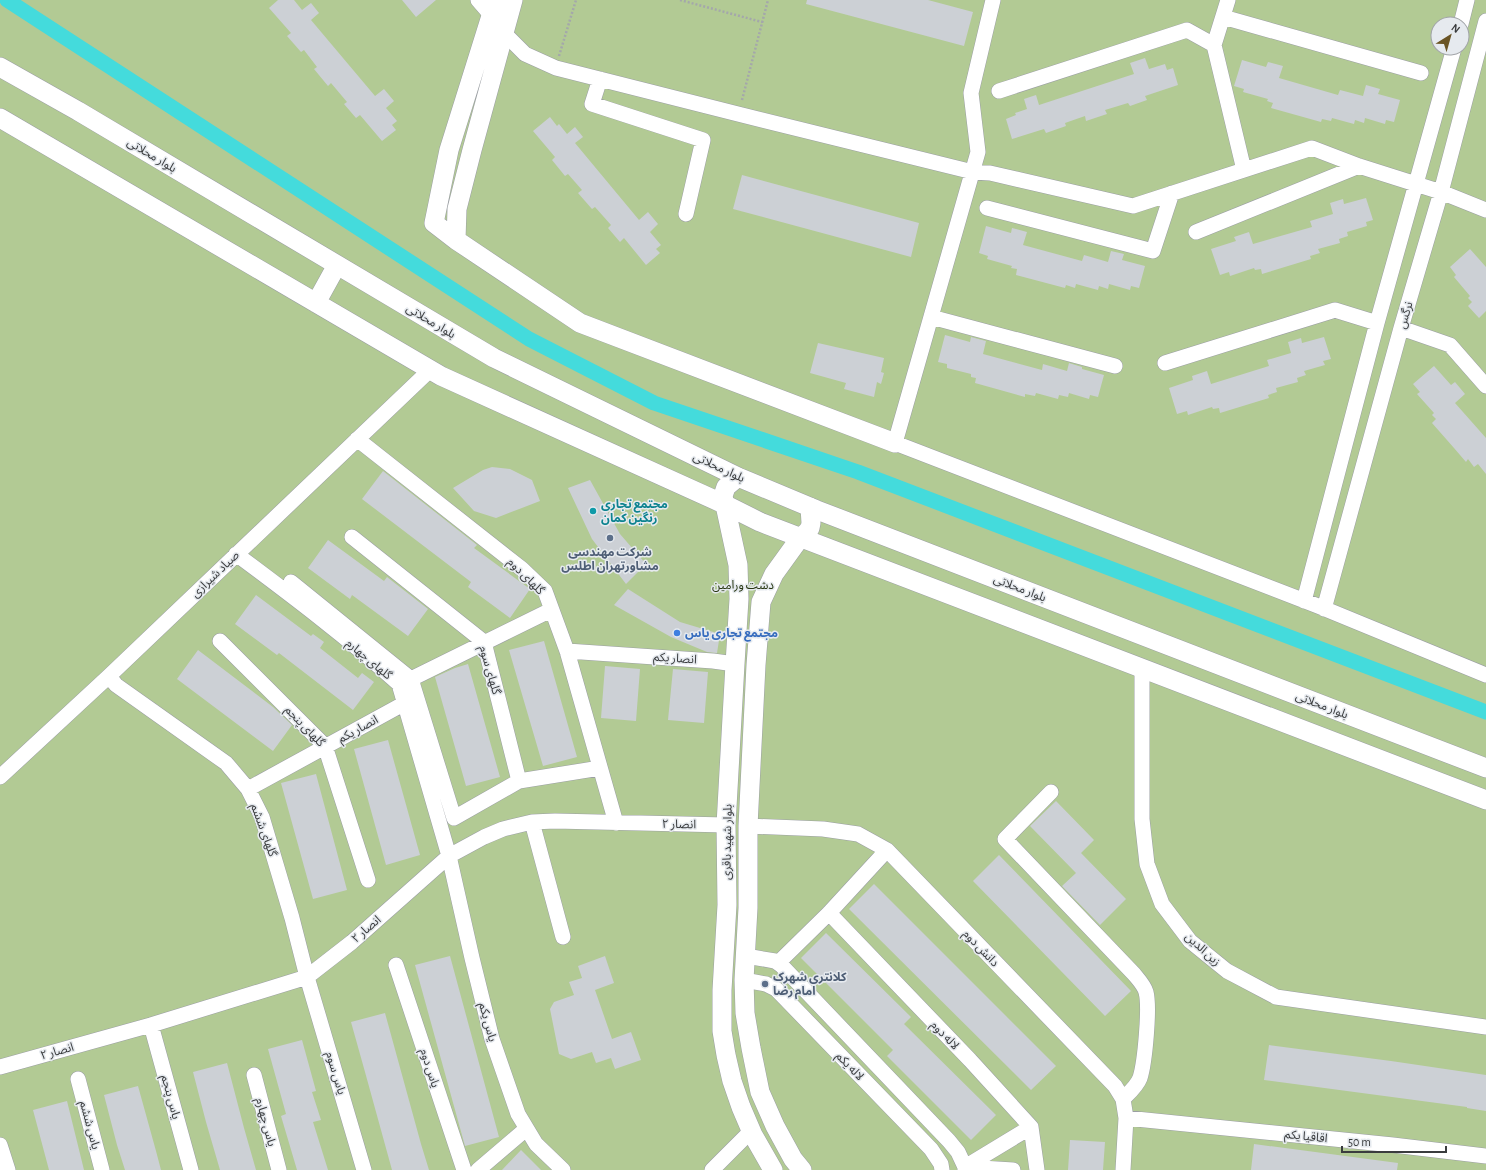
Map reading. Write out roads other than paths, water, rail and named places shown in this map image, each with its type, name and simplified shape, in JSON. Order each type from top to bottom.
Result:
[{"type":"street","points":[[478,0],[494,8],[449,150],[434,223],[456,240],[580,323],[1304,601],[1486,675]]},
{"type":"street","points":[[456,240],[457,209],[513,0]]},
{"type":"street","points":[[895,443],[978,152],[971,93],[993,0]]},
{"type":"street","points":[[1228,0],[1214,45],[1244,170]]},
{"type":"street","points":[[1463,16],[1467,0]]},
{"type":"street","points":[[1222,17],[1421,73]]},
{"type":"street","name":"نرگس","points":[[1324,609],[1401,328],[1441,192],[1486,21]]},
{"type":"street","points":[[999,91],[1187,30],[1214,45]]},
{"type":"street","points":[[504,33],[525,54],[556,68],[973,172],[990,173],[1133,206],[1312,148],[1359,166],[1441,192],[1486,210]]},
{"type":"street","name":"نرگس","points":[[1304,601],[1377,323],[1452,56]]},
{"type":"street","name":"بلوار محلاتی","points":[[0,67],[85,115],[494,358],[738,477],[810,507],[1486,768]]},
{"type":"street","points":[[600,79],[592,104],[703,140],[686,214]]},
{"type":"street","points":[[0,118],[441,376],[726,505],[760,522],[1486,800]]},
{"type":"street","points":[[1196,232],[1359,166]]},
{"type":"street","points":[[987,208],[1153,251],[1172,193]]},
{"type":"street","points":[[316,303],[337,265]]},
{"type":"street","points":[[1165,363],[1335,310],[1377,323]]},
{"type":"street","points":[[931,316],[1115,366]]},
{"type":"street","points":[[1401,328],[1450,345],[1486,386]]},
{"type":"street","name":"صیاد شیرازی","points":[[0,777],[109,676],[430,370]]},
{"type":"street","name":"گلهای دوم","points":[[357,439],[522,569],[544,591],[567,651],[616,823]]},
{"type":"street","name":"بلوار شهید باقری","points":[[738,477],[726,487],[723,496],[738,565],[739,599],[734,664],[726,826],[727,905],[722,990],[722,1031],[732,1081],[751,1131],[773,1170]]},
{"type":"street","name":"بلوار شهید باقری","points":[[802,1170],[792,1159],[760,1092],[745,1013],[744,980],[748,908],[748,826],[756,665],[761,602],[774,574],[800,538],[810,528],[810,507]]},
{"type":"street","name":"گلهای سوم","points":[[352,537],[484,642],[519,781]]},
{"type":"street","name":"گلهای چهارم","points":[[236,554],[379,666],[399,684],[450,856]]},
{"type":"street","points":[[291,582],[411,679],[454,818],[519,781],[600,768]]},
{"type":"street","points":[[411,679],[551,610]]},
{"type":"street","name":"گلهای پنجم","points":[[220,641],[325,746],[368,880]]},
{"type":"street","name":"انصار یکم","points":[[567,651],[705,660],[734,664]]},
{"type":"street","name":"زین الدین","points":[[1142,668],[1142,819],[1147,864],[1162,904],[1190,941],[1227,971],[1276,997],[1486,1027]]},
{"type":"street","name":"گلهای ششم","points":[[109,676],[116,685],[226,763],[248,789],[262,817],[292,918],[307,977]]},
{"type":"street","name":"انصار یکم","points":[[248,789],[405,703]]},
{"type":"street","points":[[1051,792],[1005,839],[1134,974],[1145,989],[1148,1000],[1148,1012],[1143,1065],[1137,1084],[1124,1100]]},
{"type":"street","name":"انصار ۲","points":[[0,1067],[151,1025],[307,977],[352,942],[450,856],[484,837],[503,829],[532,822],[555,821],[726,826]]},
{"type":"street","points":[[532,822],[563,937]]},
{"type":"street","points":[[726,826],[748,826]]},
{"type":"street","name":"دانش دوم","points":[[748,826],[823,829],[858,834],[887,850],[1115,1086],[1124,1100],[1126,1118],[1123,1170]]},
{"type":"street","points":[[778,963],[829,913],[887,850]]},
{"type":"street","name":"یاس یکم","points":[[450,856],[472,958],[492,1039],[518,1114],[536,1144],[563,1170]]},
{"type":"street","name":"لاله دوم","points":[[829,913],[970,1060],[1031,1127]]},
{"type":"street","points":[[746,956],[771,960],[778,963],[949,1140],[958,1152],[965,1169]]},
{"type":"street","name":"یاس دوم","points":[[396,965],[464,1170]]},
{"type":"street","name":"یاس سوم","points":[[307,977],[364,1170]]},
{"type":"street","name":"لاله یکم","points":[[744,980],[766,984],[776,989],[931,1149],[941,1164],[942,1170]]},
{"type":"street","name":"یاس پنجم","points":[[151,1025],[191,1170]]},
{"type":"street","name":"یاس چهارم","points":[[254,1075],[279,1170]]},
{"type":"street","name":"یاس ششم","points":[[78,1079],[102,1170]]},
{"type":"street","name":"اقاقیا یکم","points":[[1126,1118],[1486,1156]]},
{"type":"street","points":[[965,1169],[1031,1127],[1036,1170]]},
{"type":"street","points":[[478,1170],[526,1129]]},
{"type":"street","points":[[712,1170],[751,1131]]},
{"type":"street","points":[[0,1145],[8,1170]]},
{"type":"street","points":[[965,1169],[1013,1170]]},
{"type":"waterway","points":[[7,0],[529,339],[654,403],[858,472],[1486,712]]},
{"type":"place","name":"مجتمع تجاری رنگین کمان","points":[[593,511]]},
{"type":"place","name":"شرکت مهندسی مشاورتهران اطلس","points":[[610,538]]},
{"type":"place","name":"مجتمع تجاری یاس","points":[[677,633]]},
{"type":"place","name":"کلانتری شهرک امام رضا","points":[[765,984]]},
{"type":"park label","name":"دشت ورامین","points":[[743,585]]}]
